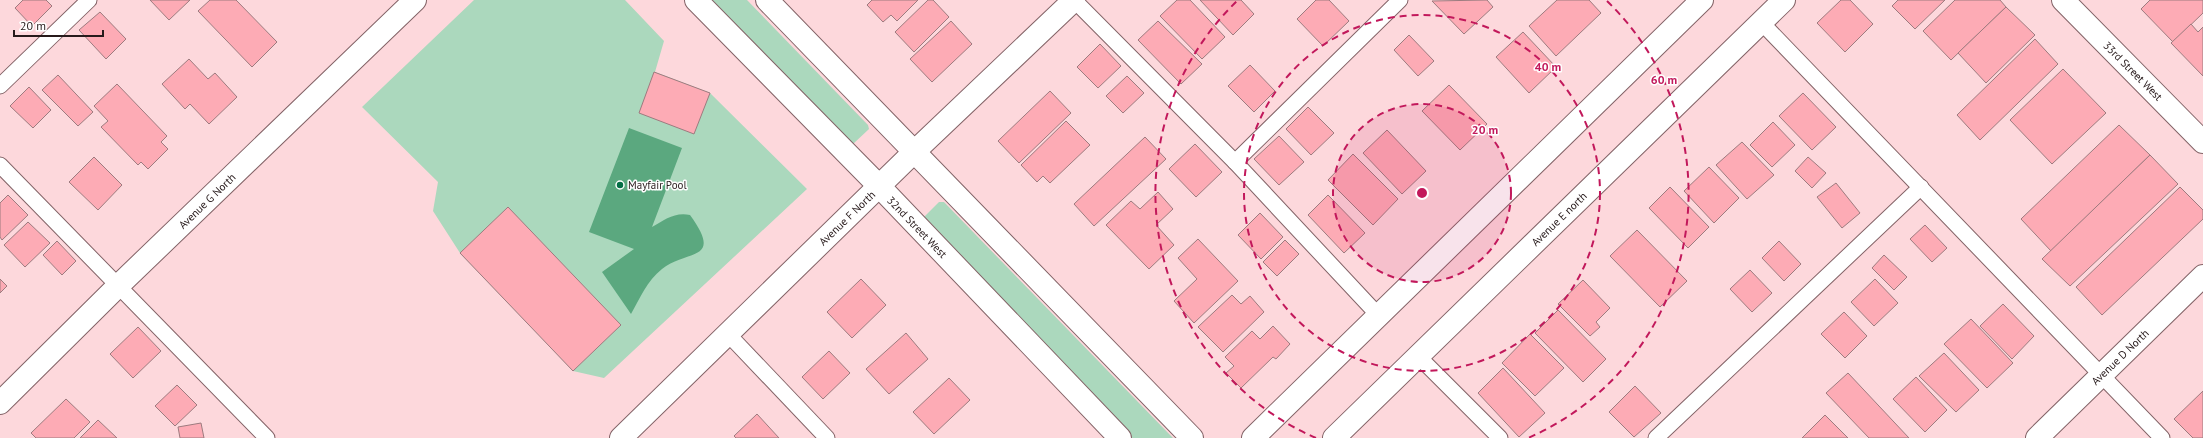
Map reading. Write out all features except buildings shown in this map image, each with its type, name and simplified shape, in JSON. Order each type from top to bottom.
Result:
[{"type":"street","name":"32nd Street West","points":[[696,0],[879,186],[1120,438]]},
{"type":"street","points":[[767,0],[1192,438]]},
{"type":"street","name":"Avenue F North","points":[[621,438],[914,152],[1074,0]]},
{"type":"street","points":[[1254,438],[1702,0]]},
{"type":"street","name":"Avenue E north","points":[[1334,438],[1784,0]]},
{"type":"street","name":"33rd Street West","points":[[2063,0],[2203,142]]},
{"type":"street","name":"Avenue G North","points":[[0,403],[405,3]]},
{"type":"street","name":"Avenue D North","points":[[2037,438],[2203,276]]},
{"type":"lane","points":[[0,86],[89,0]]},
{"type":"lane","points":[[1074,0],[1235,162],[1379,316]]},
{"type":"lane","points":[[1235,162],[1400,0]]},
{"type":"lane","points":[[1761,22],[2162,438]]},
{"type":"lane","points":[[0,164],[267,438]]},
{"type":"lane","points":[[1656,438],[1921,187]]},
{"type":"lane","points":[[728,334],[827,438]]},
{"type":"lane","points":[[1418,356],[1500,438]]},
{"type":"shaded area","name":"Mayfair Pool","points":[[474,0],[625,0],[664,41],[655,72],[710,93],[807,189],[604,378],[573,371],[460,253],[433,211],[438,182],[362,107]]},
{"type":"shaded area","points":[[707,0],[747,0],[868,125],[869,129],[852,145]]},
{"type":"shaded area","points":[[629,128],[682,148],[652,227],[674,216],[684,214],[690,215],[700,230],[703,240],[703,247],[698,252],[672,263],[662,269],[652,279],[644,290],[631,314],[602,272],[634,249],[589,232]]},
{"type":"shaded area","points":[[939,202],[944,202],[1173,438],[1130,438],[922,219]]},
{"type":"place","name":"Mayfair Pool","points":[[620,185]]}]
